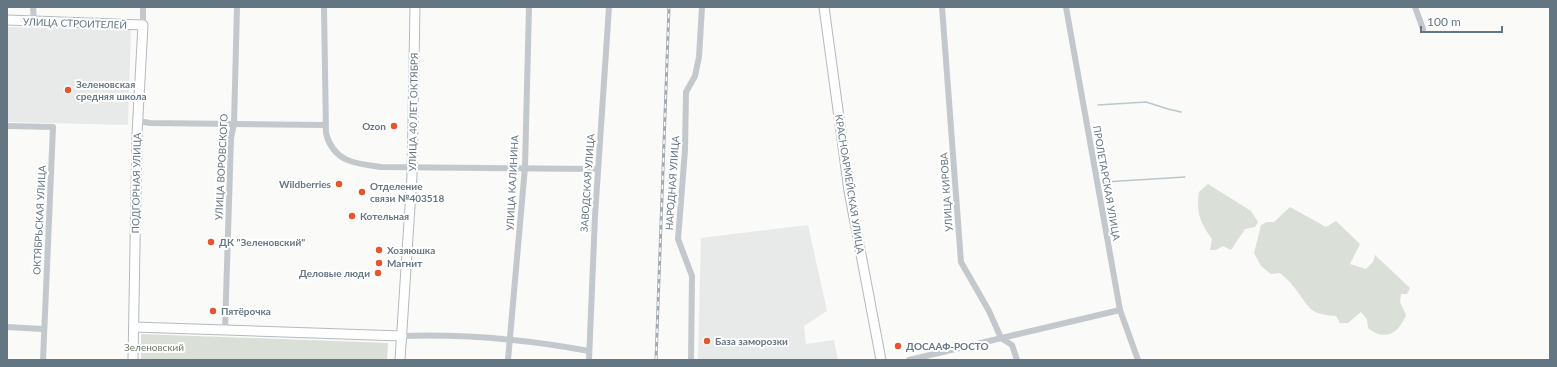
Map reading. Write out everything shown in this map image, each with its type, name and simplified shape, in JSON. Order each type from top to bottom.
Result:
[{"type":"street","points":[[33,7],[34,21]]},
{"type":"street","name":"ПОДГОРНАЯ УЛИЦА","points":[[133,360],[138,121],[143,7]]},
{"type":"street","name":"УЛИЦА ВОРОВСКОГО","points":[[226,329],[231,138],[234,124],[238,7]]},
{"type":"street","points":[[324,7],[326,125],[330,146],[345,159],[364,165],[382,167],[525,167],[598,169]]},
{"type":"street","name":"УЛИЦА 40 ЛЕТ ОКТЯБРЯ","points":[[400,360],[412,166],[415,7]]},
{"type":"street","name":"УЛИЦА КАЛИНИНА","points":[[508,360],[525,167],[528,7]]},
{"type":"street","name":"ЗАВОДСКАЯ УЛИЦА","points":[[589,360],[598,169],[609,7]]},
{"type":"street","name":"НАРОДНАЯ УЛИЦА","points":[[691,360],[692,276],[678,239],[685,150],[686,92],[695,76],[699,57],[702,7]]},
{"type":"street","name":"КРАСНОАРМЕЙСКАЯ УЛИЦА","points":[[824,7],[849,191],[881,360]]},
{"type":"street","name":"УЛИЦА КИРОВА","points":[[942,7],[961,262],[989,311],[1001,338],[1012,345],[1017,360]]},
{"type":"street","name":"ПРОЛЕТАРСКАЯ УЛИЦА","points":[[1066,7],[1120,310],[1138,360]]},
{"type":"street","points":[[1415,7],[1423,29]]},
{"type":"street","name":"УЛИЦА СТРОИТЕЛЕЙ","points":[[7,20],[143,25]]},
{"type":"street","points":[[138,121],[326,125]]},
{"type":"street","name":"ОКТЯБРЬСКАЯ УЛИЦА","points":[[7,126],[54,127],[43,329],[43,360]]},
{"type":"street","points":[[909,360],[1120,310]]},
{"type":"street","points":[[7,327],[43,329]]},
{"type":"street","points":[[134,327],[453,337],[543,342],[589,351]]},
{"type":"shaded area","name":"Зеленовская средняя школа","points":[[7,27],[131,30],[128,125],[7,122]]},
{"type":"shaded area","points":[[808,225],[827,311],[804,326],[806,344],[834,340],[838,360],[698,360],[701,238]]},
{"type":"green space","points":[[1208,184],[1251,211],[1258,222],[1255,227],[1245,229],[1231,250],[1223,246],[1216,250],[1210,250],[1212,239],[1204,227],[1198,206],[1199,192]]},
{"type":"green space","points":[[1290,207],[1326,227],[1336,221],[1360,244],[1350,264],[1366,269],[1373,262],[1375,255],[1410,288],[1407,294],[1401,294],[1400,302],[1406,315],[1400,327],[1391,334],[1386,335],[1374,332],[1368,328],[1367,319],[1361,312],[1348,323],[1340,323],[1336,316],[1326,315],[1314,311],[1306,304],[1290,282],[1280,273],[1271,274],[1261,266],[1254,253],[1261,225],[1267,222],[1274,222]]},
{"type":"green space","name":"Зеленовский","points":[[141,334],[388,343],[387,360],[141,360]]},
{"type":"waterway","points":[[1098,105],[1146,102],[1181,112]]},
{"type":"waterway","points":[[1104,182],[1185,177]]},
{"type":"railway","points":[[656,360],[669,7]]},
{"type":"place","name":"Зеленовская средняя школа","points":[[68,90]]},
{"type":"place","name":"Ozon","points":[[394,126]]},
{"type":"place","name":"Wildberries","points":[[339,184]]},
{"type":"place","name":"Отделение связи №403518","points":[[362,192]]},
{"type":"place","name":"Котельная","points":[[352,216]]},
{"type":"place","name":"ДК \"Зеленовский\"","points":[[211,242]]},
{"type":"place","name":"Хозяюшка","points":[[379,250]]},
{"type":"place","name":"Магнит","points":[[379,263]]},
{"type":"place","name":"Деловые люди","points":[[378,273]]},
{"type":"place","name":"Пятёрочка","points":[[213,311]]},
{"type":"place","name":"База заморозки","points":[[707,341]]},
{"type":"place","name":"ДОСААФ-РОСТО","points":[[898,346]]}]
